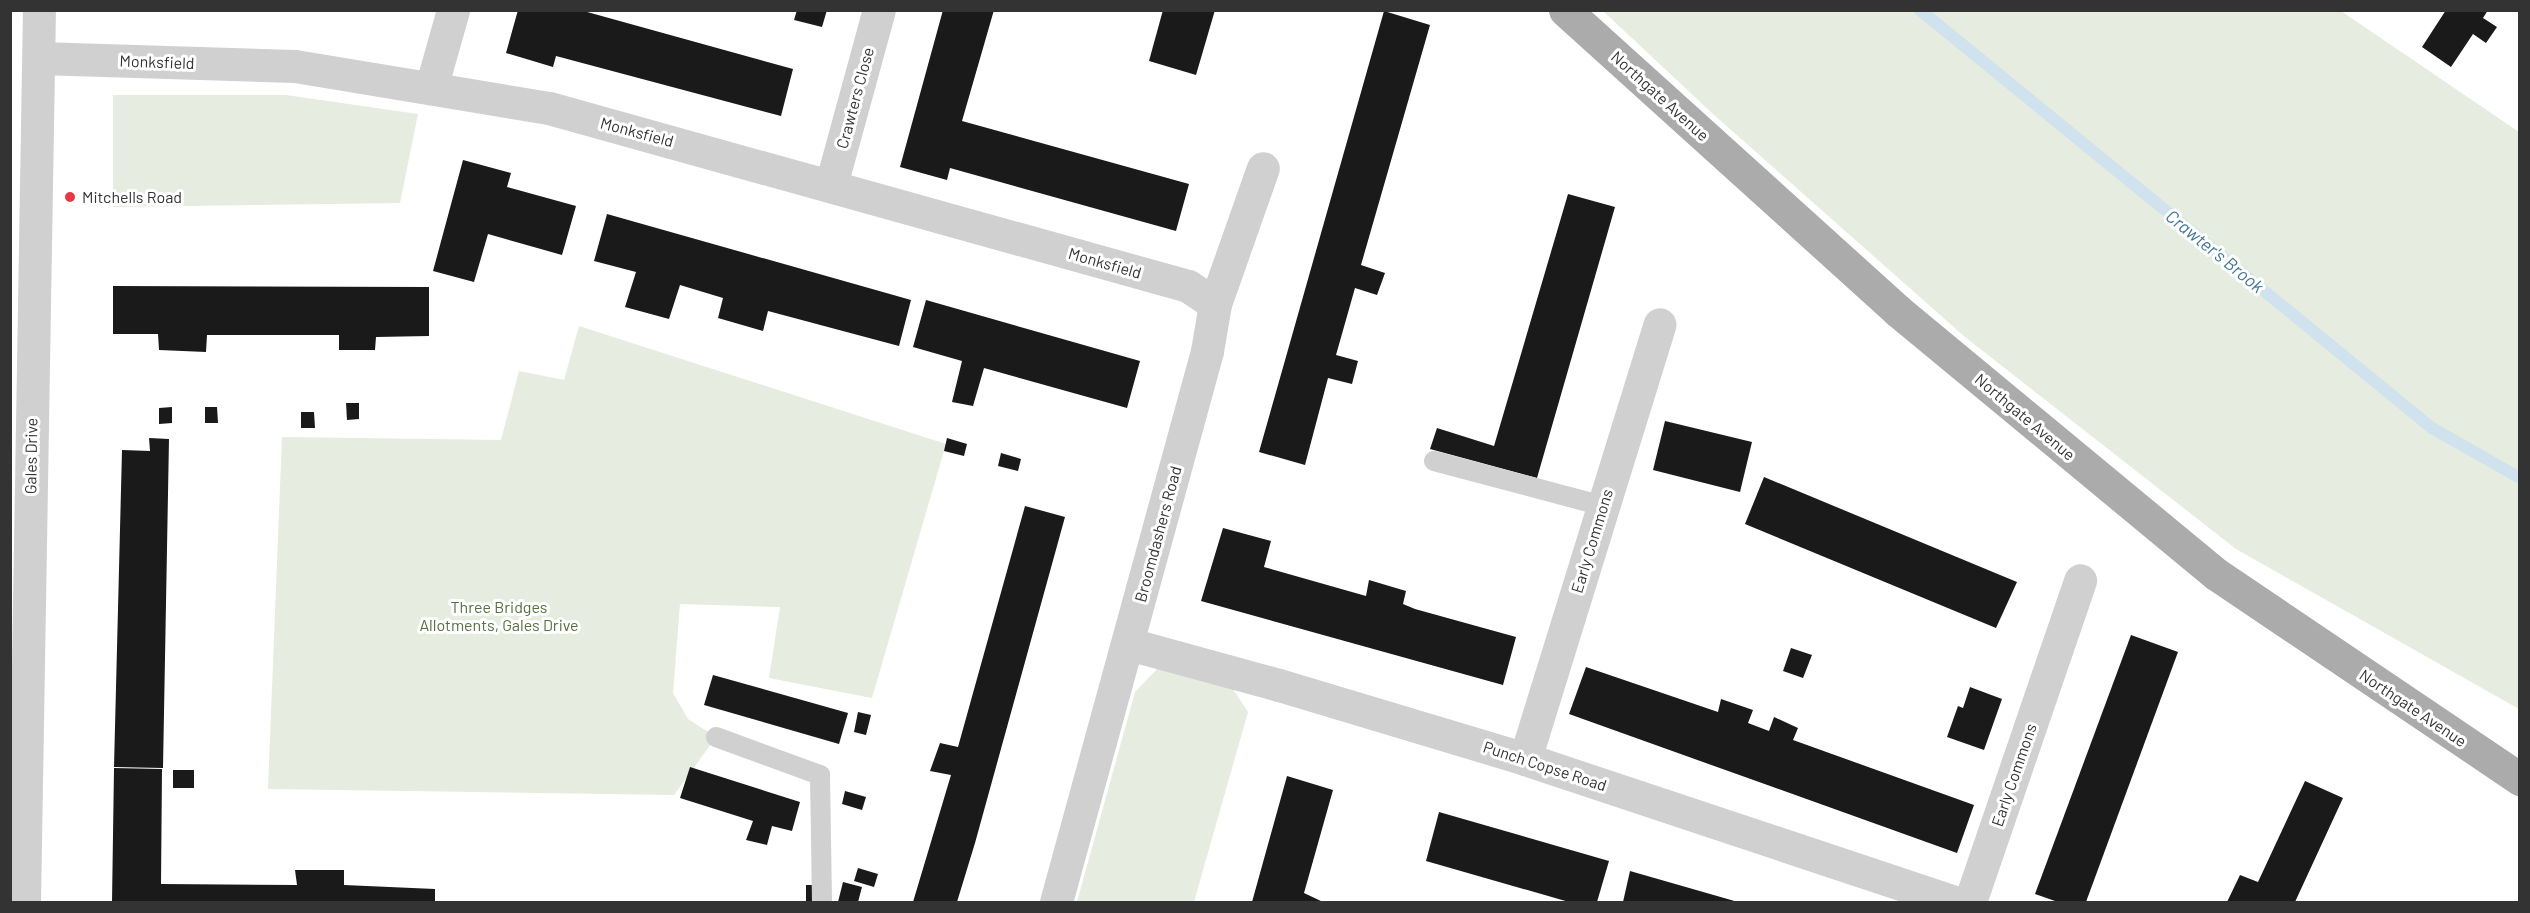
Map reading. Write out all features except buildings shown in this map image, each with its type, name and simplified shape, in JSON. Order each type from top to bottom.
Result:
[{"type":"main road","name":"Northgate Avenue","points":[[1565,10],[1898,311],[2216,574],[2520,779]]},
{"type":"street","name":"Gales Drive","points":[[24,903],[19,650],[39,10]]},
{"type":"street","points":[[431,88],[453,10]]},
{"type":"street","name":"Crawters Close","points":[[831,185],[879,10]]},
{"type":"street","name":"Monksfield","points":[[39,58],[295,66],[549,108],[1188,286],[1215,304]]},
{"type":"street","name":"Broomdashers Road","points":[[1056,903],[1129,644],[1209,342],[1215,304],[1263,168]]},
{"type":"street","name":"Early Commons","points":[[1525,759],[1660,324]]},
{"type":"street","name":"Early Commons","points":[[1970,903],[2080,580]]},
{"type":"street","name":"Punch Copse Road","points":[[1129,644],[1279,685],[1525,759],[1956,903]]},
{"type":"lane","points":[[1434,460],[1603,506]]},
{"type":"lane","points":[[716,737],[820,775],[822,903]]},
{"type":"green space","points":[[1603,11],[2341,11],[2519,132],[2519,709],[2236,549],[1965,337],[1713,114]]},
{"type":"green space","points":[[113,95],[286,95],[418,114],[400,203],[113,207]]},
{"type":"green space","name":"Three Bridges Allotments, Gales Drive","points":[[579,326],[946,444],[872,698],[769,678],[780,607],[680,604],[673,693],[688,719],[716,737],[674,795],[268,789],[282,437],[501,440],[519,371],[564,380]]},
{"type":"green space","points":[[1158,668],[1231,686],[1248,712],[1194,902],[1077,902],[1135,692]]},
{"type":"waterway","name":"Crawter's Brook","points":[[1920,10],[2432,428],[2520,478]]},
{"type":"place","name":"Mitchells Road","points":[[70,197]]}]
